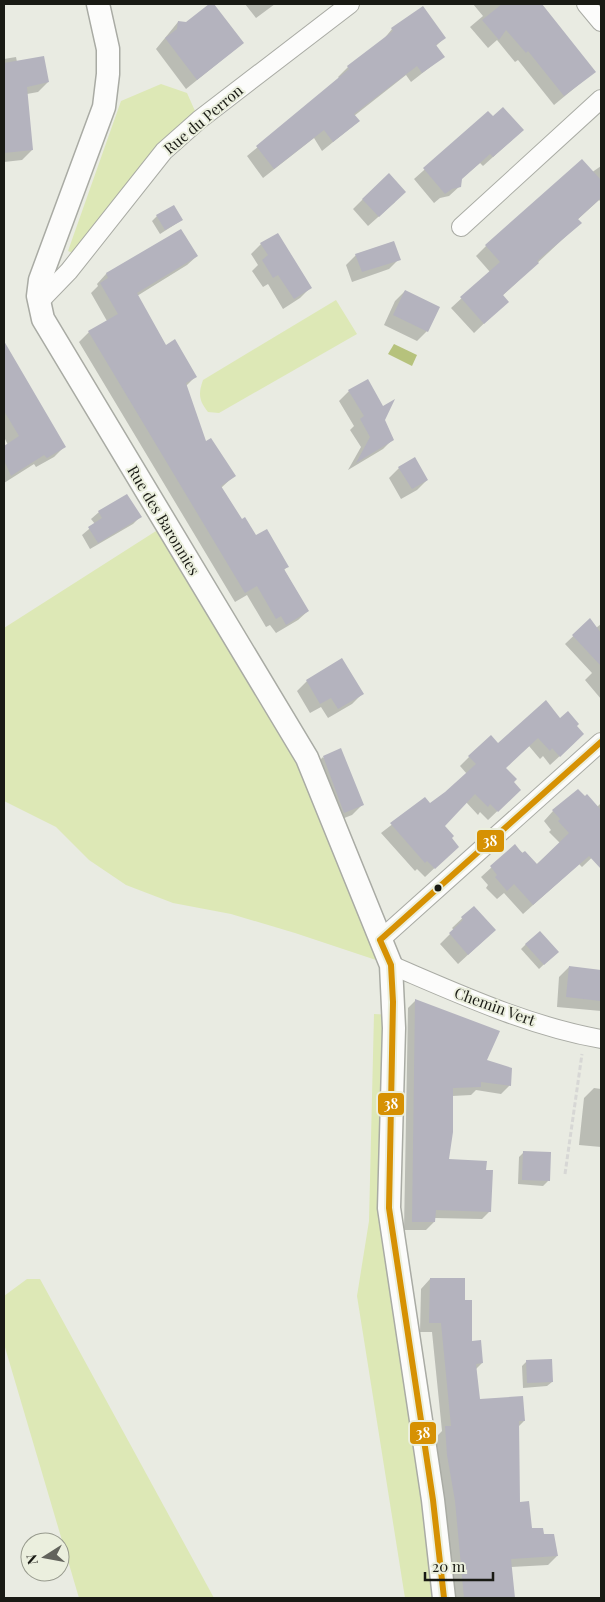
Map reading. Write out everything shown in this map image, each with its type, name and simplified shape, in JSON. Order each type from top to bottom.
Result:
[{"type":"street","name":"Rue des Baronnies","points":[[98,4],[108,49],[108,74],[104,107],[40,280],[39,302],[43,319],[307,758],[391,965],[394,1028],[389,1208],[433,1500],[444,1598]]},
{"type":"street","name":"Rue du Perron","points":[[39,302],[69,271],[164,150],[199,120],[350,4]]},
{"type":"street","points":[[586,4],[601,22]]},
{"type":"street","points":[[461,227],[601,99]]},
{"type":"street","points":[[380,940],[601,742]]},
{"type":"street","name":"Chemin Vert","points":[[391,965],[497,1009],[593,1038]]},
{"type":"path","points":[[565,1174],[593,1038]]},
{"type":"shaded area","points":[[161,84],[187,93],[199,120],[80,256],[68,251],[121,101]]},
{"type":"shaded area","points":[[336,300],[357,334],[219,413],[208,412],[200,397],[203,380]]},
{"type":"shaded area","points":[[394,344],[417,355],[412,366],[388,354]]},
{"type":"shaded area","points":[[167,524],[307,758],[391,965],[231,914],[173,903],[126,885],[89,860],[56,827],[4,801],[4,628]]},
{"type":"shaded area","points":[[374,1014],[393,1015],[389,1208],[444,1598],[405,1598],[357,1296],[369,1221]]},
{"type":"shaded area","points":[[27,1279],[40,1279],[214,1598],[79,1598],[70,1568],[70,1532],[60,1532],[4,1344],[4,1296]]},
{"type":"building","points":[[209,4],[214,4],[244,43],[197,80],[165,38],[177,29],[178,21],[186,22]]},
{"type":"building","points":[[502,4],[542,4],[596,72],[564,96],[528,51],[526,53],[506,30],[499,40],[482,20]]},
{"type":"building","points":[[423,6],[446,38],[436,45],[445,57],[422,73],[417,66],[354,114],[360,121],[333,142],[324,130],[274,169],[256,146],[349,69],[347,66],[393,31],[391,28]]},
{"type":"building","points":[[44,56],[49,82],[27,87],[33,150],[4,153],[4,63]]},
{"type":"building","points":[[503,107],[524,130],[493,157],[490,154],[462,179],[461,187],[452,189],[445,194],[423,168],[488,111],[493,116]]},
{"type":"building","points":[[582,159],[601,180],[601,198],[578,219],[582,223],[537,261],[539,263],[503,295],[509,302],[484,324],[460,297],[500,262],[485,245]]},
{"type":"building","points":[[389,173],[406,192],[379,217],[362,199]]},
{"type":"building","points":[[174,205],[183,220],[165,230],[156,215]]},
{"type":"building","points":[[181,229],[198,256],[137,293],[166,345],[175,339],[197,377],[186,383],[206,441],[211,438],[236,476],[221,486],[242,519],[245,517],[256,535],[267,529],[289,567],[284,569],[309,611],[286,625],[281,616],[276,619],[257,586],[245,593],[88,331],[118,314],[100,283],[108,278],[106,273]]},
{"type":"building","points":[[278,233],[312,288],[294,299],[278,275],[273,278],[262,260],[268,255],[260,243]]},
{"type":"building","points":[[394,241],[401,260],[362,272],[355,254]]},
{"type":"building","points":[[405,290],[440,307],[428,332],[393,315]]},
{"type":"building","points":[[4,341],[66,447],[47,458],[44,455],[11,476],[4,460],[4,446],[19,436],[4,411]]},
{"type":"building","points":[[368,379],[383,406],[395,399],[385,420],[394,440],[356,463],[370,437],[360,419],[364,416],[348,390]]},
{"type":"building","points":[[415,457],[428,480],[412,489],[398,467]]},
{"type":"building","points":[[127,494],[142,517],[98,543],[88,527],[102,518],[98,511]]},
{"type":"building","points":[[590,618],[601,633],[601,666],[572,635]]},
{"type":"building","points":[[342,658],[364,694],[338,709],[331,698],[320,704],[306,680]]},
{"type":"building","points":[[546,700],[560,718],[568,711],[579,724],[577,726],[584,734],[560,757],[552,748],[550,751],[538,738],[506,768],[517,779],[514,782],[521,790],[498,812],[490,804],[488,807],[475,794],[445,826],[454,836],[452,838],[459,847],[435,869],[427,861],[425,863],[390,823],[425,797],[430,803],[445,792],[476,764],[468,756],[491,735],[498,743]]},
{"type":"building","points":[[341,748],[364,805],[344,813],[323,756]]},
{"type":"building","points":[[578,789],[585,796],[587,794],[601,810],[601,869],[589,856],[533,905],[514,884],[507,891],[495,877],[497,875],[490,866],[515,844],[522,853],[525,851],[537,864],[569,833],[558,821],[560,819],[552,810]]},
{"type":"building","points":[[474,906],[496,930],[468,955],[449,933],[463,920],[461,917]]},
{"type":"building","points":[[540,931],[559,952],[544,965],[525,944]]},
{"type":"building","points":[[569,966],[601,970],[601,1001],[566,997]]},
{"type":"building","points":[[415,999],[500,1031],[487,1060],[512,1068],[511,1086],[481,1082],[481,1087],[453,1088],[453,1132],[449,1159],[487,1161],[486,1170],[493,1170],[491,1212],[436,1210],[435,1222],[412,1222]]},
{"type":"building","points":[[523,1151],[551,1152],[550,1181],[522,1180]]},
{"type":"building","points":[[430,1278],[465,1278],[465,1300],[472,1300],[472,1341],[481,1340],[483,1363],[476,1364],[480,1399],[523,1396],[525,1421],[519,1421],[520,1502],[529,1501],[532,1528],[543,1528],[544,1534],[554,1534],[558,1556],[511,1559],[515,1598],[464,1598],[455,1501],[447,1455],[445,1426],[451,1426],[441,1323],[429,1323]]},
{"type":"building","points":[[552,1359],[553,1382],[527,1383],[526,1360]]},
{"type":"transit line","name":"38","points":[[380,940],[601,742]]},
{"type":"transit line","name":"38","points":[[380,940],[391,965],[393,1002],[389,1208],[433,1500],[444,1598]]}]
